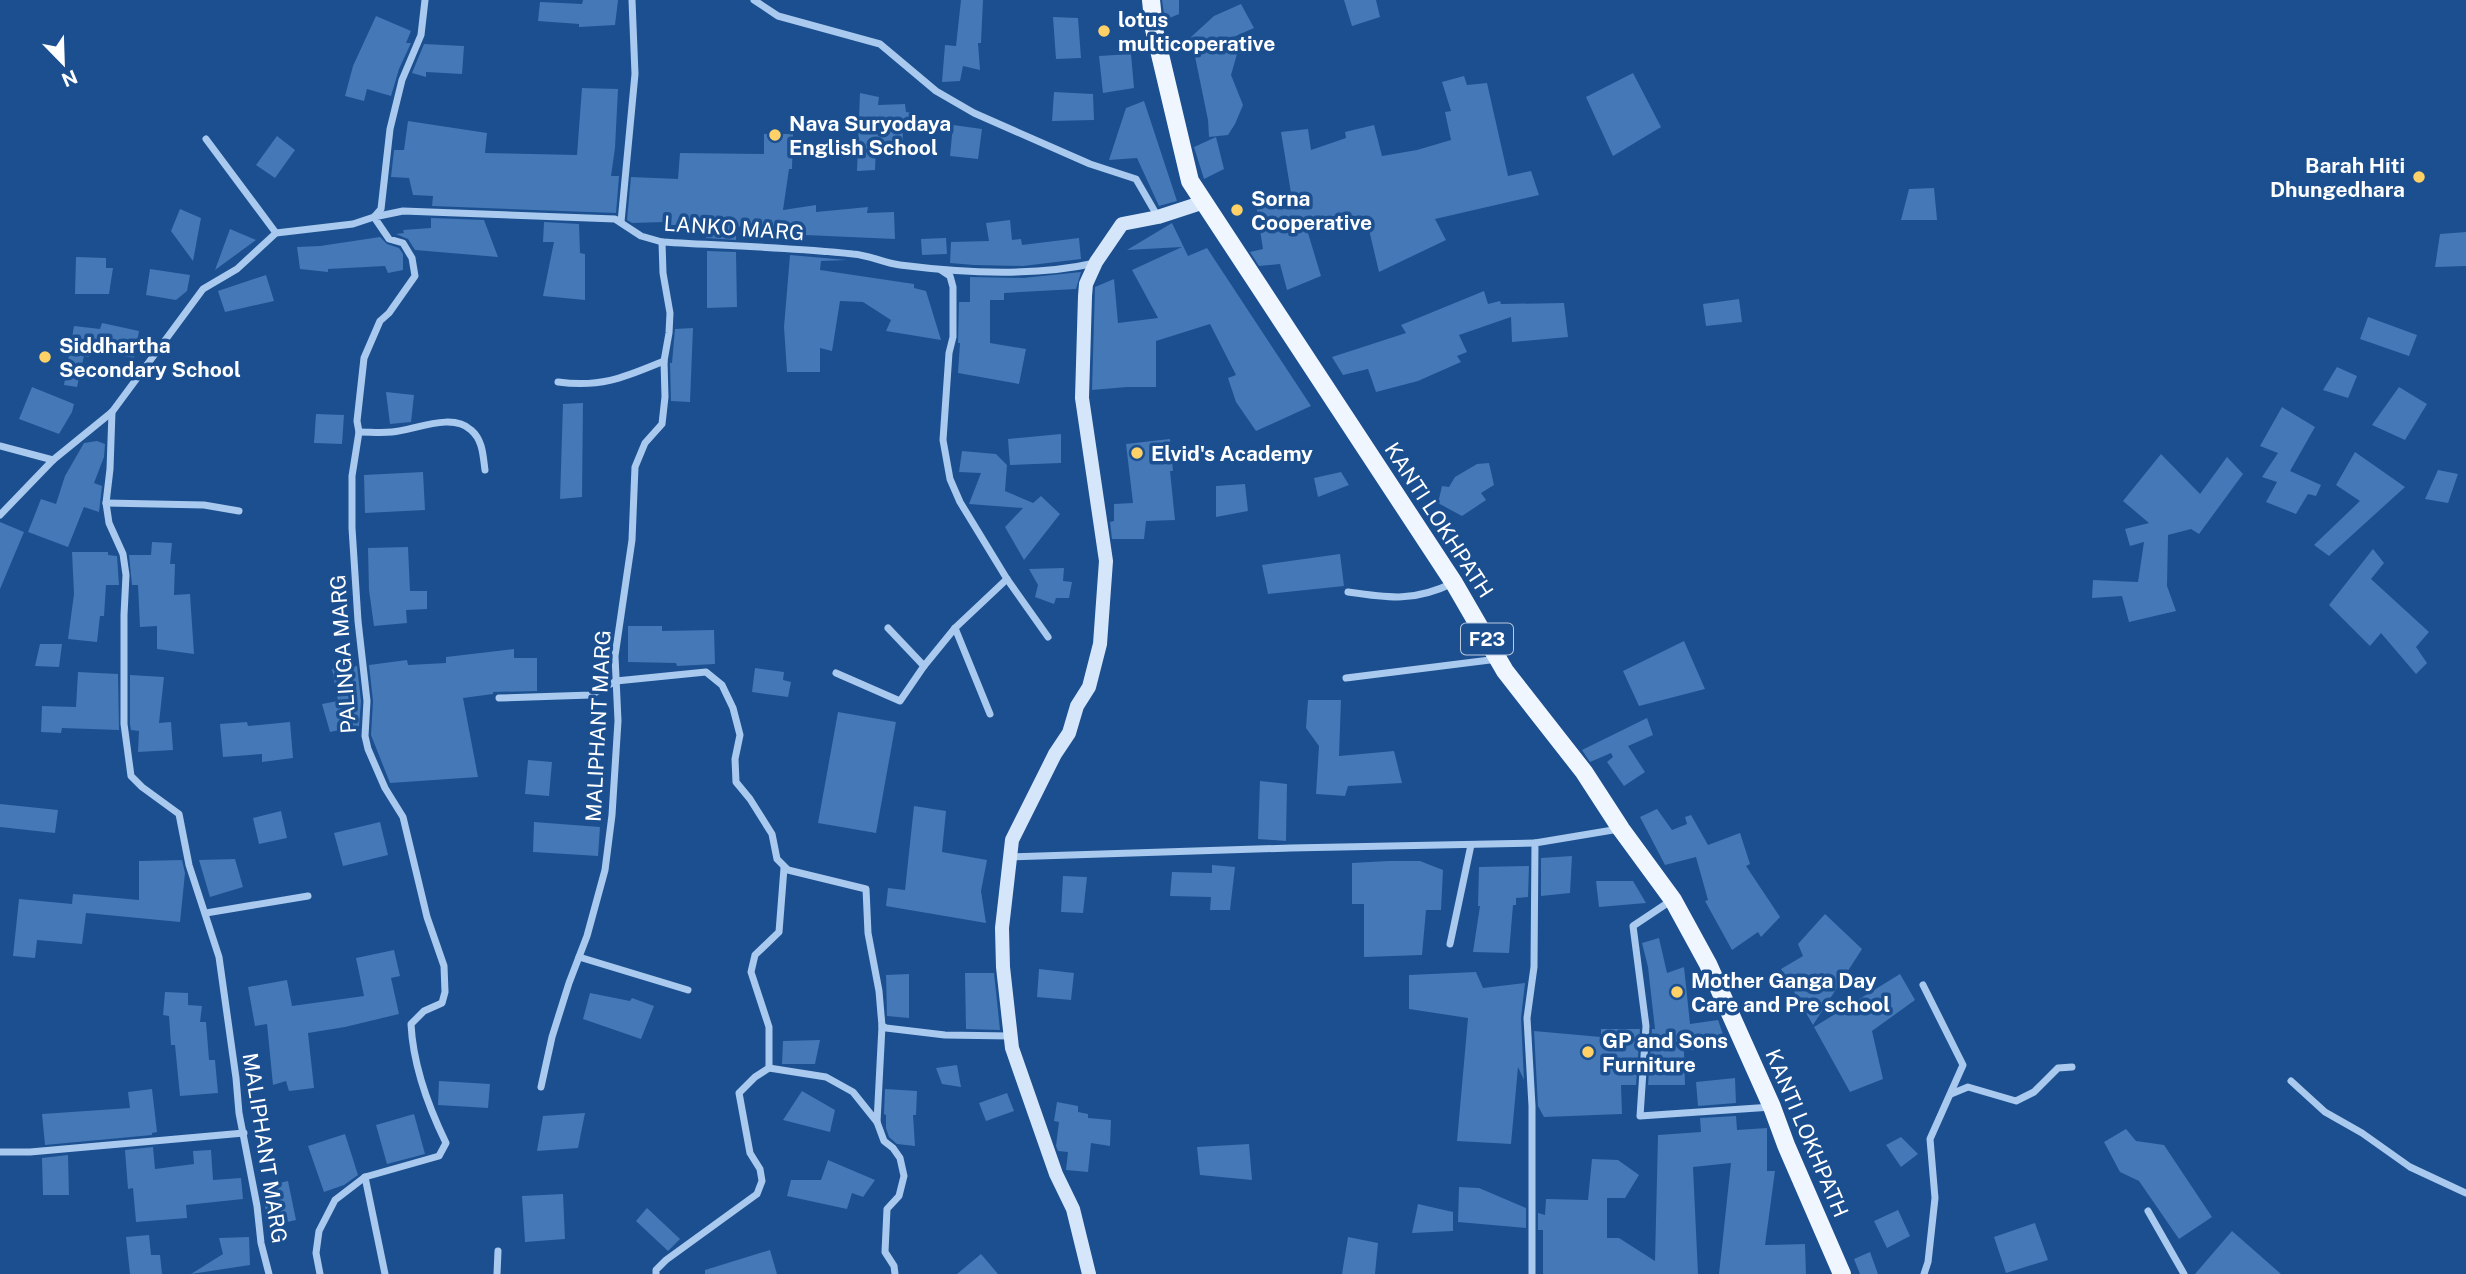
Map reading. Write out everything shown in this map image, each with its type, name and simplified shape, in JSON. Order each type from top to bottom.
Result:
[{"type":"main road","name":"KANTI LOKHPATH","points":[[1151,0],[1154,29],[1190,181],[1454,583],[1505,671],[1584,772],[1621,829],[1673,900],[1708,964],[1842,1274]]},
{"type":"main road","points":[[1089,1274],[1073,1209],[1056,1174],[1012,1048],[1003,967],[1002,928],[1012,839],[1055,754],[1069,733],[1077,706],[1088,687],[1100,644],[1106,561],[1082,398],[1086,284],[1096,262],[1122,224],[1158,217],[1204,202]]},
{"type":"street","points":[[374,217],[381,209],[390,130],[402,79],[421,35],[425,0]]},
{"type":"street","points":[[621,222],[635,74],[632,0]]},
{"type":"street","points":[[754,0],[778,16],[880,44],[936,91],[974,113],[1090,164],[1136,179],[1158,217]]},
{"type":"street","points":[[0,515],[53,460],[111,412],[204,289],[237,269],[276,233],[206,139]]},
{"type":"street","name":"LANKO MARG","points":[[276,233],[353,223],[403,211],[602,219],[621,222],[641,236],[663,242],[856,254],[897,265],[1000,271],[1067,269],[1096,262]]},
{"type":"street","name":"PALINGA MARG","points":[[374,217],[389,239],[403,243],[412,258],[415,276],[389,313],[380,321],[364,358],[357,421],[359,432],[352,476],[352,528],[367,701],[365,736],[386,788],[403,817],[426,917],[444,966],[445,992],[442,1003],[424,1011],[411,1024],[412,1044],[422,1085],[446,1143],[439,1156],[430,1159]]},
{"type":"street","name":"MALIPHANT MARG","points":[[541,1087],[552,1037],[587,936],[605,870],[612,815],[618,721],[615,656],[632,540],[635,467],[645,443],[662,424],[665,397],[664,361],[670,313],[663,273],[663,242]]},
{"type":"street","points":[[938,268],[950,276],[953,288],[953,337],[949,353],[943,440],[950,479],[960,502],[1007,579],[1048,637]]},
{"type":"street","points":[[558,382],[581,385],[603,383],[664,361]]},
{"type":"street","points":[[111,412],[110,469],[106,503],[204,505],[239,511]]},
{"type":"street","points":[[359,432],[391,432],[447,422],[465,425],[473,431],[481,445],[485,470]]},
{"type":"street","points":[[0,446],[53,460]]},
{"type":"street","name":"MALIPHANT MARG","points":[[106,503],[109,523],[123,554],[126,575],[124,724],[131,776],[178,814],[189,865],[219,957],[239,1112],[257,1206],[261,1243],[269,1274]]},
{"type":"street","points":[[836,673],[900,701],[955,628],[1007,579]]},
{"type":"street","points":[[1348,592],[1390,598],[1430,594],[1454,583]]},
{"type":"street","points":[[888,628],[924,666]]},
{"type":"street","points":[[955,628],[990,714]]},
{"type":"street","points":[[1346,678],[1499,659]]},
{"type":"street","points":[[499,698],[591,695],[616,681],[706,671],[722,685],[733,708],[740,735],[735,760],[736,782],[772,834],[777,859],[784,868],[866,889],[868,933],[879,991],[882,1026],[877,1122]]},
{"type":"street","points":[[1010,857],[1535,843],[1621,829]]},
{"type":"street","points":[[1532,1274],[1532,1106],[1527,1018],[1534,967],[1535,843]]},
{"type":"street","points":[[1450,944],[1471,845]]},
{"type":"street","points":[[769,1068],[769,1027],[751,972],[755,955],[779,932],[784,868]]},
{"type":"street","points":[[206,913],[308,897]]},
{"type":"street","points":[[1673,900],[1633,926],[1646,1026],[1640,1116],[1772,1107]]},
{"type":"street","points":[[579,957],[688,990]]},
{"type":"street","points":[[1923,985],[1963,1065],[1930,1139],[1935,1198],[1928,1262],[1924,1274]]},
{"type":"street","points":[[882,1026],[945,1035],[1012,1036]]},
{"type":"street","points":[[1951,1094],[1968,1087],[2017,1101],[2034,1092],[2058,1068],[2072,1067]]},
{"type":"street","points":[[656,1274],[656,1270],[666,1260],[757,1194],[762,1181],[760,1169],[750,1153],[739,1093],[769,1068],[826,1077],[853,1091],[877,1122],[884,1141],[894,1148],[900,1158],[904,1176],[899,1196],[887,1209],[885,1252],[894,1266],[895,1274]]},
{"type":"street","points":[[2291,1081],[2325,1112],[2362,1133],[2410,1167],[2466,1193]]},
{"type":"street","points":[[0,1152],[30,1153],[244,1133]]},
{"type":"street","name":"MALIPHANT MARG","points":[[320,1274],[316,1254],[319,1231],[335,1200],[365,1177],[430,1159]]},
{"type":"street","points":[[365,1177],[385,1274]]},
{"type":"street","points":[[2148,1211],[2183,1274]]},
{"type":"street","points":[[497,1274],[498,1251]]},
{"type":"building","points":[[583,0],[618,0],[615,25],[579,27],[579,24],[538,21],[540,2],[582,4]]},
{"type":"building","points":[[961,0],[983,0],[981,43],[978,43],[980,70],[963,66],[960,81],[942,82],[945,45],[956,46]]},
{"type":"building","points":[[1162,0],[1179,0],[1179,14],[1165,20]]},
{"type":"building","points":[[1344,0],[1376,0],[1380,17],[1352,26]]},
{"type":"building","points":[[1241,4],[1254,28],[1229,39],[1237,54],[1231,75],[1243,105],[1228,135],[1209,137],[1191,37],[1214,16]]},
{"type":"building","points":[[376,16],[411,31],[406,43],[411,43],[391,96],[367,89],[364,101],[345,96],[353,66]]},
{"type":"building","points":[[1053,17],[1078,18],[1081,58],[1056,59]]},
{"type":"building","points":[[424,44],[464,46],[462,74],[426,72],[426,77],[412,73]]},
{"type":"building","points":[[1131,54],[1134,88],[1103,93],[1099,56]]},
{"type":"building","points":[[1633,73],[1661,127],[1613,156],[1586,97]]},
{"type":"building","points":[[1464,76],[1467,85],[1487,83],[1508,176],[1531,171],[1539,195],[1435,219],[1446,240],[1379,272],[1366,217],[1308,233],[1321,276],[1287,290],[1280,264],[1259,266],[1250,252],[1263,249],[1255,198],[1291,193],[1281,132],[1308,129],[1311,150],[1346,138],[1345,132],[1374,125],[1382,156],[1451,140],[1445,112],[1451,111],[1442,82]]},
{"type":"building","points":[[582,88],[618,89],[611,176],[619,176],[616,213],[432,206],[433,196],[413,195],[409,178],[391,177],[394,150],[404,150],[408,121],[487,133],[485,153],[577,155]]},
{"type":"building","points":[[1054,92],[1093,94],[1094,120],[1052,121]]},
{"type":"building","points":[[860,93],[879,97],[878,105],[905,104],[906,112],[913,113],[912,129],[903,131],[902,146],[876,146],[875,170],[857,171]]},
{"type":"building","points":[[1144,101],[1177,201],[1159,206],[1137,158],[1109,160],[1126,108]]},
{"type":"building","points":[[953,125],[982,129],[978,159],[950,156]]},
{"type":"building","points":[[764,134],[793,134],[792,169],[789,169],[783,210],[816,205],[816,212],[868,207],[867,213],[894,212],[895,239],[782,234],[736,226],[736,240],[706,238],[706,225],[632,223],[627,220],[631,177],[678,179],[680,153],[764,154]]},
{"type":"building","points":[[277,136],[295,150],[275,178],[256,165]]},
{"type":"building","points":[[1216,137],[1224,169],[1204,179],[1194,147]]},
{"type":"building","points":[[1934,188],[1937,220],[1901,220],[1909,189]]},
{"type":"building","points":[[180,209],[201,218],[193,261],[171,231]]},
{"type":"building","points":[[431,218],[484,220],[498,257],[415,250],[408,239],[396,234],[404,233],[403,230],[431,228]]},
{"type":"building","points":[[1010,220],[1012,240],[1021,239],[1022,245],[1079,238],[1081,259],[1023,266],[950,263],[951,242],[989,241],[986,223]]},
{"type":"building","points":[[544,222],[579,224],[580,253],[585,254],[585,300],[543,296],[554,242],[543,242]]},
{"type":"building","points":[[1172,223],[1188,256],[1207,248],[1311,406],[1256,431],[1236,402],[1228,378],[1236,375],[1210,324],[1156,341],[1156,387],[1092,390],[1095,287],[1114,279],[1118,323],[1158,318],[1132,270],[1182,247],[1127,250]]},
{"type":"building","points":[[230,229],[256,240],[215,270]]},
{"type":"building","points":[[2466,232],[2466,266],[2435,267],[2440,234]]},
{"type":"building","points":[[380,237],[387,244],[399,248],[403,254],[403,270],[388,273],[385,266],[328,269],[328,272],[300,269],[297,247]]},
{"type":"building","points":[[946,238],[947,254],[922,255],[921,239]]},
{"type":"building","points":[[707,251],[736,252],[737,307],[707,308]]},
{"type":"building","points":[[790,255],[847,260],[821,261],[820,270],[914,284],[914,288],[926,291],[941,340],[886,331],[891,320],[863,302],[840,301],[832,351],[820,348],[820,372],[787,372],[784,327]]},
{"type":"building","points":[[76,257],[106,258],[106,268],[113,268],[109,294],[75,294]]},
{"type":"building","points":[[150,269],[190,275],[187,291],[176,300],[146,295]]},
{"type":"building","points":[[1081,272],[1076,289],[1004,293],[1004,300],[990,300],[990,343],[1026,349],[1019,384],[958,373],[959,302],[970,302],[970,277],[1023,278]]},
{"type":"building","points":[[266,275],[274,301],[225,312],[218,291]]},
{"type":"building","points":[[1484,291],[1488,304],[1500,301],[1501,304],[1564,303],[1568,337],[1512,342],[1511,317],[1459,335],[1467,352],[1457,356],[1461,362],[1418,381],[1376,392],[1368,369],[1343,375],[1332,357],[1406,333],[1401,325]]},
{"type":"building","points":[[1739,299],[1742,322],[1706,326],[1703,304]]},
{"type":"building","points":[[2368,317],[2417,335],[2409,356],[2360,339]]},
{"type":"building","points":[[102,323],[139,331],[134,358],[90,350],[89,357],[84,356],[77,387],[64,385],[74,326],[100,329]]},
{"type":"building","points":[[693,328],[690,402],[671,401],[670,363],[675,329]]},
{"type":"building","points":[[2337,367],[2357,376],[2348,398],[2323,390]]},
{"type":"building","points":[[32,387],[74,404],[59,434],[19,419]]},
{"type":"building","points":[[2399,387],[2427,404],[2405,440],[2372,425]]},
{"type":"building","points":[[386,392],[414,395],[411,422],[390,424]]},
{"type":"building","points":[[583,403],[582,497],[560,499],[563,404]]},
{"type":"building","points":[[2282,407],[2315,427],[2290,471],[2321,485],[2316,496],[2308,494],[2296,514],[2266,502],[2277,482],[2262,477],[2278,453],[2260,446]]},
{"type":"building","points":[[316,414],[344,415],[342,444],[314,443]]},
{"type":"building","points":[[1061,434],[1061,463],[1010,465],[1008,439]]},
{"type":"building","points":[[1170,439],[1175,520],[1146,521],[1144,539],[1112,539],[1110,522],[1114,521],[1114,504],[1133,503],[1126,444]]},
{"type":"building","points":[[97,441],[105,444],[104,457],[94,483],[102,486],[99,512],[84,507],[68,547],[28,532],[41,499],[56,504],[65,476],[84,443]]},
{"type":"building","points":[[962,451],[996,454],[1007,465],[1005,491],[1033,503],[1041,496],[1060,514],[1024,560],[1005,527],[1023,508],[969,504],[981,473],[959,472]]},
{"type":"building","points":[[2355,452],[2405,487],[2329,556],[2314,545],[2360,501],[2336,485]]},
{"type":"building","points":[[2161,454],[2200,494],[2227,457],[2243,474],[2199,534],[2191,529],[2168,535],[2167,586],[2176,611],[2129,622],[2122,596],[2092,598],[2093,580],[2138,582],[2144,542],[2130,546],[2125,529],[2149,523],[2123,501]]},
{"type":"building","points":[[1489,463],[1494,485],[1481,493],[1486,500],[1462,516],[1438,503],[1442,486],[1449,487],[1455,477],[1477,464]]},
{"type":"building","points":[[2438,470],[2458,474],[2448,503],[2425,499]]},
{"type":"building","points":[[423,472],[425,510],[365,513],[364,475]]},
{"type":"building","points":[[1341,472],[1349,485],[1318,497],[1314,478]]},
{"type":"building","points":[[1245,484],[1248,511],[1216,517],[1216,486]]},
{"type":"building","points":[[0,522],[24,532],[0,589]]},
{"type":"building","points":[[152,542],[172,543],[170,564],[175,564],[174,595],[190,594],[194,654],[157,649],[157,626],[140,627],[138,585],[132,585],[129,555],[151,555]]},
{"type":"building","points":[[408,547],[410,591],[427,591],[427,609],[406,610],[407,623],[374,626],[369,590],[368,548]]},
{"type":"building","points":[[2373,549],[2384,563],[2371,579],[2429,632],[2416,647],[2427,663],[2416,674],[2381,633],[2370,646],[2329,605]]},
{"type":"building","points":[[72,552],[108,552],[108,555],[117,556],[119,585],[106,585],[104,616],[100,616],[97,642],[68,639],[74,594]]},
{"type":"building","points":[[1340,554],[1344,586],[1268,594],[1262,565]]},
{"type":"building","points":[[1064,568],[1063,581],[1072,582],[1069,598],[1056,598],[1054,604],[1035,597],[1038,585],[1029,569]]},
{"type":"building","points":[[628,626],[662,626],[662,631],[714,630],[715,664],[677,666],[676,663],[628,662]]},
{"type":"building","points":[[1684,641],[1705,689],[1639,706],[1623,671]]},
{"type":"building","points":[[40,644],[62,644],[59,667],[35,666]]},
{"type":"building","points":[[514,649],[514,658],[537,658],[537,691],[493,692],[463,698],[478,777],[390,783],[371,735],[373,701],[369,665],[407,660],[408,665],[446,663],[446,657]]},
{"type":"building","points":[[357,666],[361,701],[359,726],[330,732],[322,704],[338,701],[332,669]]},
{"type":"building","points":[[755,668],[784,672],[783,680],[791,682],[788,697],[752,692]]},
{"type":"building","points":[[78,672],[118,674],[119,730],[62,728],[61,733],[41,732],[42,706],[76,707]]},
{"type":"building","points":[[130,675],[164,677],[159,723],[171,722],[173,750],[138,752],[139,731],[131,730],[130,724]]},
{"type":"building","points":[[1308,700],[1341,700],[1339,756],[1394,751],[1402,783],[1348,786],[1345,796],[1316,794],[1319,746],[1306,728]]},
{"type":"building","points":[[838,712],[896,722],[876,833],[818,823]]},
{"type":"building","points":[[1647,718],[1653,735],[1628,746],[1645,772],[1624,786],[1607,762],[1613,757],[1611,753],[1590,762],[1582,750]]},
{"type":"building","points":[[247,722],[248,726],[290,722],[293,758],[262,762],[262,754],[223,757],[220,724]]},
{"type":"building","points":[[528,760],[552,762],[549,796],[525,794]]},
{"type":"building","points":[[1260,781],[1287,784],[1286,841],[1258,839]]},
{"type":"building","points":[[0,804],[58,810],[55,833],[0,827]]},
{"type":"building","points":[[914,806],[946,811],[942,852],[987,860],[981,891],[986,923],[886,906],[888,888],[905,890]]},
{"type":"building","points":[[1657,809],[1672,830],[1687,824],[1685,817],[1691,815],[1708,845],[1740,833],[1750,864],[1746,866],[1780,917],[1761,937],[1758,932],[1732,950],[1705,901],[1708,900],[1696,857],[1665,865],[1640,817]]},
{"type":"building","points":[[281,811],[287,838],[259,844],[253,818]]},
{"type":"building","points":[[380,822],[388,855],[343,866],[334,833]]},
{"type":"building","points":[[534,822],[600,827],[598,856],[533,852]]},
{"type":"building","points":[[1572,856],[1570,893],[1541,896],[1541,858]]},
{"type":"building","points":[[235,859],[243,887],[210,897],[199,860]]},
{"type":"building","points":[[182,860],[185,873],[180,922],[86,913],[82,944],[37,940],[35,958],[13,956],[19,899],[72,904],[73,894],[139,900],[139,861]]},
{"type":"building","points":[[1420,861],[1443,870],[1441,910],[1426,910],[1422,955],[1364,957],[1364,904],[1352,904],[1352,863]]},
{"type":"building","points":[[1212,865],[1235,867],[1230,910],[1210,910],[1211,897],[1170,896],[1172,872],[1212,873]]},
{"type":"building","points":[[1529,866],[1528,897],[1516,898],[1516,905],[1513,905],[1509,953],[1473,952],[1480,906],[1479,867]]},
{"type":"building","points":[[1063,876],[1087,877],[1083,913],[1061,912]]},
{"type":"building","points":[[1596,881],[1633,881],[1646,903],[1599,907]]},
{"type":"building","points":[[1825,914],[1862,949],[1813,1025],[1781,969],[1803,956],[1798,944]]},
{"type":"building","points":[[1659,938],[1667,973],[1684,967],[1690,1024],[1718,1020],[1727,1046],[1684,1051],[1685,1085],[1648,1085],[1652,1029],[1655,1029],[1648,967],[1642,943]]},
{"type":"building","points":[[394,950],[400,976],[391,978],[399,1014],[308,1033],[314,1088],[289,1091],[286,1081],[273,1085],[267,1024],[255,1026],[248,987],[287,980],[292,1006],[364,996],[356,958]]},
{"type":"building","points":[[1039,969],[1074,973],[1071,1000],[1037,997]]},
{"type":"building","points":[[1476,972],[1483,988],[1525,983],[1521,1018],[1524,1080],[1518,1067],[1511,1144],[1457,1141],[1468,1018],[1409,1009],[1409,975]]},
{"type":"building","points":[[965,973],[994,973],[1000,1030],[966,1029]]},
{"type":"building","points":[[909,974],[909,1018],[887,1016],[886,975]]},
{"type":"building","points":[[1900,974],[1915,1000],[1872,1031],[1883,1079],[1850,1092],[1814,1027]]},
{"type":"building","points":[[165,992],[188,993],[188,1005],[202,1006],[200,1022],[206,1022],[209,1060],[215,1060],[218,1093],[180,1096],[169,1016],[163,1015]]},
{"type":"building","points":[[590,993],[630,1001],[632,998],[654,1006],[641,1039],[583,1019]]},
{"type":"building","points":[[1601,1029],[1640,1029],[1636,1085],[1621,1085],[1622,1114],[1544,1117],[1538,1106],[1534,1031],[1601,1037]]},
{"type":"building","points":[[820,1040],[815,1064],[782,1064],[783,1041]]},
{"type":"building","points":[[957,1065],[961,1087],[942,1084],[936,1068]]},
{"type":"building","points":[[1735,1078],[1736,1103],[1698,1106],[1696,1082]]},
{"type":"building","points":[[439,1081],[490,1084],[488,1108],[438,1105]]},
{"type":"building","points":[[152,1089],[157,1132],[152,1135],[45,1145],[42,1114],[130,1108],[128,1092]]},
{"type":"building","points":[[885,1089],[917,1091],[916,1115],[913,1115],[915,1146],[897,1144],[889,1137],[884,1114]]},
{"type":"building","points":[[802,1091],[835,1110],[830,1132],[783,1120]]},
{"type":"building","points":[[1007,1093],[1014,1111],[986,1121],[979,1103]]},
{"type":"building","points":[[1057,1102],[1078,1106],[1078,1112],[1088,1114],[1088,1118],[1111,1120],[1110,1146],[1091,1143],[1088,1172],[1066,1170],[1068,1152],[1058,1151],[1056,1146],[1059,1122],[1054,1121]]},
{"type":"building","points":[[585,1113],[578,1148],[537,1151],[543,1116]]},
{"type":"building","points":[[414,1114],[425,1154],[387,1164],[376,1125]]},
{"type":"building","points":[[1736,1116],[1737,1130],[1767,1128],[1767,1171],[1775,1171],[1765,1245],[1805,1244],[1806,1274],[1719,1274],[1731,1163],[1693,1167],[1698,1274],[1543,1274],[1543,1230],[1538,1230],[1538,1213],[1545,1215],[1546,1199],[1588,1200],[1592,1159],[1618,1160],[1639,1175],[1625,1198],[1607,1198],[1607,1238],[1619,1238],[1655,1261],[1658,1135],[1701,1132],[1700,1118]]},
{"type":"building","points":[[2126,1129],[2136,1141],[2164,1145],[2212,1217],[2179,1239],[2139,1181],[2120,1172],[2104,1142]]},
{"type":"building","points":[[345,1134],[358,1175],[344,1185],[324,1192],[308,1146]]},
{"type":"building","points":[[1901,1137],[1918,1154],[1901,1167],[1886,1145]]},
{"type":"building","points":[[1249,1144],[1252,1180],[1200,1175],[1197,1147]]},
{"type":"building","points":[[153,1147],[155,1169],[194,1164],[193,1151],[211,1150],[213,1180],[241,1178],[243,1199],[186,1205],[187,1218],[136,1222],[133,1188],[128,1189],[125,1150]]},
{"type":"building","points":[[68,1155],[69,1195],[43,1195],[42,1158]]},
{"type":"building","points":[[828,1160],[875,1180],[863,1197],[852,1193],[847,1209],[787,1196],[791,1180],[821,1180]]},
{"type":"building","points":[[288,1181],[296,1220],[269,1226],[261,1187]]},
{"type":"building","points":[[1459,1187],[1479,1188],[1526,1208],[1526,1228],[1458,1222]]},
{"type":"building","points":[[563,1194],[565,1239],[525,1242],[522,1196]]},
{"type":"building","points":[[1418,1204],[1453,1212],[1453,1231],[1412,1233]]},
{"type":"building","points":[[647,1208],[680,1239],[668,1251],[636,1221]]},
{"type":"building","points":[[1898,1210],[1910,1236],[1887,1248],[1874,1221]]},
{"type":"building","points":[[2035,1223],[2048,1260],[2006,1273],[1994,1237]]},
{"type":"building","points":[[2232,1231],[2281,1274],[2195,1274]]},
{"type":"building","points":[[149,1235],[151,1255],[160,1255],[162,1274],[130,1274],[126,1237]]},
{"type":"building","points":[[249,1237],[250,1265],[191,1274],[223,1254],[219,1238]]},
{"type":"building","points":[[1348,1237],[1378,1243],[1375,1274],[1342,1274]]},
{"type":"building","points":[[770,1250],[777,1274],[705,1274],[705,1270]]},
{"type":"building","points":[[1870,1252],[1878,1274],[1860,1274],[1854,1259]]},
{"type":"building","points":[[981,1254],[998,1274],[957,1274]]},
{"type":"place","name":"lotus multicoperative","points":[[1104,31]]},
{"type":"place","name":"Nava Suryodaya English School","points":[[775,135]]},
{"type":"place","name":"Barah Hiti Dhungedhara","points":[[2419,177]]},
{"type":"place","name":"Sorna Cooperative","points":[[1237,210]]},
{"type":"place","name":"Siddhartha Secondary School","points":[[45,357]]},
{"type":"place","name":"Elvid's Academy","points":[[1137,453]]},
{"type":"place","name":"Mother Ganga Day Care and Pre school","points":[[1677,992]]},
{"type":"place","name":"GP and Sons Furniture","points":[[1588,1052]]}]
